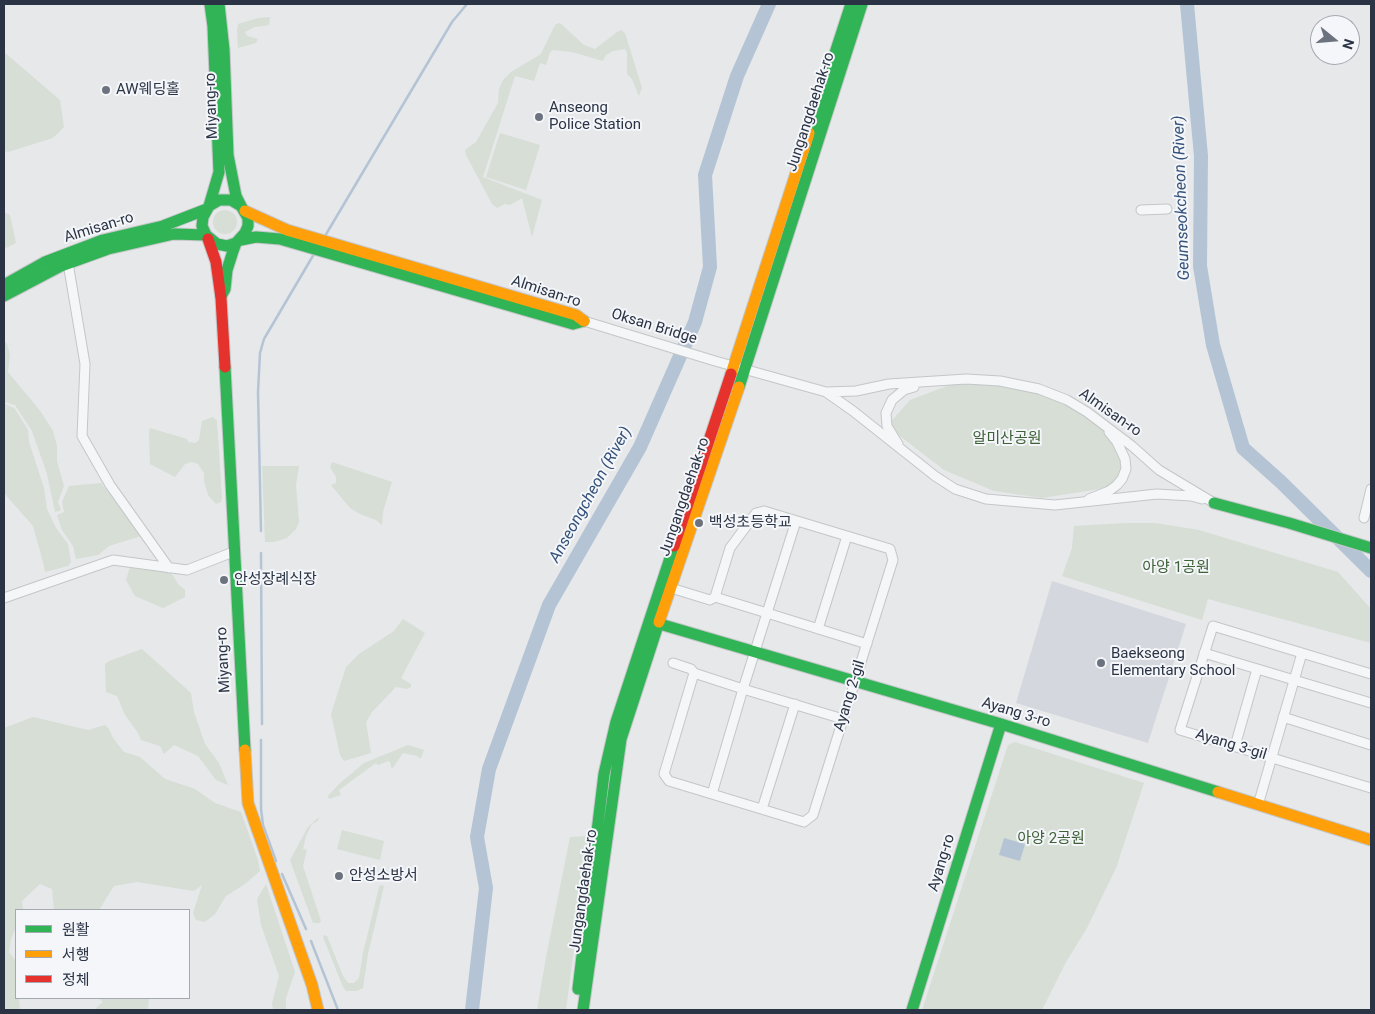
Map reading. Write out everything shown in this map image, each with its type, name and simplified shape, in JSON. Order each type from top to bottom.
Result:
[{"type":"street","name":"Miyang-ro","points":[[208,207],[218,172],[219,152],[213,26],[210,4]]},
{"type":"street","name":"Miyang-ro","points":[[219,4],[224,50],[228,155],[236,196],[243,208]]},
{"type":"street","name":"Jungangdaehak-ro","points":[[576,1010],[604,774],[616,722],[655,622],[671,588],[851,4]]},
{"type":"street","name":"Jungangdaehak-ro","points":[[583,1010],[621,739],[655,622],[862,4]]},
{"type":"street","points":[[219,200],[231,200],[243,208],[248,218],[248,226],[238,241],[227,246],[217,244],[207,237],[202,226],[202,217],[208,207],[219,200]]},
{"type":"street","name":"Almisan-ro","points":[[4,285],[45,262],[103,240],[163,226],[208,207]]},
{"type":"street","name":"Almisan-ro","points":[[243,208],[287,230],[576,316],[584,321]]},
{"type":"street","points":[[1141,210],[1167,209]]},
{"type":"street","name":"Almisan-ro","points":[[4,296],[68,263],[108,249],[174,234],[207,237]]},
{"type":"street","name":"Miyang-ro","points":[[207,237],[216,262],[220,298],[248,803],[312,986],[318,1010]]},
{"type":"street","name":"Almisan-ro","points":[[238,241],[256,237],[280,239],[573,324],[584,321]]},
{"type":"street","name":"Miyang-ro","points":[[220,298],[227,270],[238,241]]},
{"type":"street","points":[[68,263],[85,364],[82,436],[110,485],[169,568]]},
{"type":"street","name":"Oksan Bridge","points":[[584,321],[715,361]]},
{"type":"street","name":"Almisan-ro","points":[[715,361],[826,392],[856,391],[889,384],[966,379],[1000,381],[1038,388],[1067,400],[1103,424],[1159,470],[1214,503]]},
{"type":"street","points":[[923,468],[895,441],[888,426],[886,413],[892,400],[904,390],[946,381]]},
{"type":"street","name":"Almisan-ro","points":[[826,392],[853,411],[923,468],[955,489],[986,499],[1055,505],[1157,494],[1191,496],[1371,548]]},
{"type":"street","points":[[1079,502],[1109,491],[1122,479],[1126,470],[1125,459],[1121,450],[1103,424]]},
{"type":"street","points":[[1364,518],[1371,489]]},
{"type":"street","name":"Ayang 2-gil","points":[[694,673],[664,774],[669,781],[804,822],[813,816],[893,560],[890,550],[764,511],[756,513],[730,548],[715,597]]},
{"type":"street","points":[[712,794],[796,521]]},
{"type":"street","points":[[818,629],[847,536]]},
{"type":"street","points":[[4,598],[112,560],[187,570],[233,552]]},
{"type":"street","points":[[671,588],[710,600],[715,597],[867,644]]},
{"type":"street","name":"Ayang 3-ro","points":[[655,622],[1001,724],[1371,840]]},
{"type":"street","name":"Ayang 3-gil","points":[[1371,674],[1213,626],[1180,730],[1371,788]]},
{"type":"street","points":[[1204,653],[1371,703]]},
{"type":"street","points":[[1258,805],[1302,653]]},
{"type":"street","points":[[673,663],[691,668],[694,673],[843,719]]},
{"type":"street","points":[[1235,746],[1257,669]]},
{"type":"street","points":[[762,809],[794,704]]},
{"type":"street","points":[[1283,717],[1371,745]]},
{"type":"street","name":"Ayang-ro","points":[[912,1010],[1001,724]]},
{"type":"shaded area","name":"Baekseong Elementary School","points":[[1052,581],[1186,624],[1148,743],[1016,703]]},
{"type":"green space","points":[[270,17],[269,25],[255,27],[245,32],[247,36],[258,39],[256,43],[238,48],[238,24],[258,18]]},
{"type":"green space","points":[[560,23],[584,45],[595,49],[617,32],[621,30],[625,33],[642,88],[639,96],[632,79],[627,74],[627,53],[625,49],[613,51],[606,55],[603,61],[572,52],[553,50],[550,52],[546,65],[540,63],[534,81],[515,76],[483,177],[542,200],[532,237],[522,198],[510,205],[505,204],[497,208],[492,204],[465,150],[476,142],[498,103],[499,89],[503,80],[511,72],[541,54],[556,24]]},
{"type":"green space","points":[[4,52],[60,100],[64,127],[53,138],[8,152],[4,151]]},
{"type":"green space","points":[[500,133],[540,145],[526,190],[486,177]]},
{"type":"green space","points":[[225,210],[234,213],[237,222],[234,231],[225,234],[216,231],[213,222],[216,213]]},
{"type":"green space","points":[[4,212],[10,215],[16,243],[4,249]]},
{"type":"green space","points":[[4,341],[10,354],[8,372],[41,412],[53,431],[57,446],[57,461],[64,486],[58,502],[61,510],[55,512],[47,474],[32,431],[15,405],[4,402]]},
{"type":"green space","name":"알미산공원","points":[[955,383],[1014,387],[1059,400],[1120,440],[1125,467],[1112,487],[1042,498],[994,491],[944,470],[887,426],[910,400]]},
{"type":"green space","points":[[4,403],[15,409],[28,430],[29,442],[44,488],[47,509],[56,528],[68,544],[71,562],[68,566],[45,572],[33,526],[4,493]]},
{"type":"green space","points":[[213,417],[217,421],[222,497],[221,502],[216,504],[208,495],[204,473],[198,464],[192,462],[185,464],[175,477],[150,464],[150,428],[195,443],[199,440],[202,421]]},
{"type":"green space","points":[[332,462],[392,482],[383,512],[382,525],[376,520],[350,508],[331,485],[336,483],[336,477],[330,467]]},
{"type":"green space","points":[[262,466],[299,466],[296,485],[299,522],[296,529],[287,538],[274,542],[265,542]]},
{"type":"green space","points":[[101,483],[141,536],[109,546],[98,555],[76,559],[73,546],[62,530],[57,515],[64,512],[62,502],[69,486]]},
{"type":"green space","name":"아양 1공원","points":[[1155,523],[1199,530],[1338,572],[1371,609],[1371,643],[1208,599],[1202,620],[1062,576],[1072,548],[1074,526]]},
{"type":"green space","points":[[130,567],[166,571],[172,574],[178,584],[185,590],[185,597],[163,608],[135,596],[126,580]]},
{"type":"green space","points":[[403,619],[425,633],[401,678],[411,684],[411,687],[407,689],[396,687],[372,712],[366,722],[371,753],[344,761],[340,755],[331,714],[346,667],[359,654],[394,631]]},
{"type":"green space","points":[[142,649],[191,693],[194,712],[205,744],[219,763],[228,785],[216,780],[198,756],[174,745],[164,754],[160,746],[141,740],[125,715],[117,696],[106,692],[105,664]]},
{"type":"green space","points":[[33,717],[88,730],[105,725],[124,752],[140,757],[165,779],[195,789],[215,803],[241,812],[260,871],[245,884],[226,896],[215,914],[205,922],[196,920],[193,913],[202,885],[194,891],[137,882],[114,886],[100,909],[54,909],[52,889],[40,884],[22,901],[23,909],[15,909],[15,929],[9,952],[15,960],[15,999],[19,999],[20,1010],[4,1010],[4,728]]},
{"type":"green space","name":"아양 2공원","points":[[1015,742],[1144,783],[1116,868],[1087,928],[1066,962],[1042,1010],[922,1010],[1008,745]]},
{"type":"green space","points":[[408,745],[424,750],[421,758],[403,753],[392,769],[388,761],[378,765],[376,763],[339,790],[341,795],[329,799],[328,796],[339,784],[364,763]]},
{"type":"green space","points":[[319,817],[318,821],[312,824],[306,836],[303,849],[307,850],[303,866],[321,921],[320,923],[313,923],[290,860],[308,827]]},
{"type":"green space","points":[[342,830],[384,841],[380,860],[337,849]]},
{"type":"green space","points":[[589,836],[566,1010],[537,1010],[570,837]]},
{"type":"green space","points":[[266,884],[295,972],[286,998],[286,1010],[273,1010],[272,1003],[279,976],[261,925],[257,899]]},
{"type":"green space","points":[[381,885],[384,886],[368,954],[363,988],[357,991],[346,991],[323,937],[324,935],[327,936],[343,976],[348,983],[354,983],[359,978],[363,953]]},
{"type":"green space","points":[[100,999],[149,999],[148,1010],[94,1010],[103,1002]]},
{"type":"water","points":[[1004,838],[1025,844],[1020,861],[999,855]]},
{"type":"waterway","points":[[325,236],[452,22],[467,4]]},
{"type":"waterway","name":"Anseongcheon (River)","points":[[472,1010],[486,888],[477,837],[489,769],[549,605],[640,447],[695,322],[710,267],[705,175],[737,76],[769,4]]},
{"type":"waterway","name":"Geumseokcheon (River)","points":[[1187,4],[1201,156],[1200,266],[1213,345],[1243,448],[1281,482],[1371,571]]},
{"type":"waterway","points":[[261,531],[258,392],[260,353],[264,339],[314,254]]},
{"type":"waterway","points":[[261,553],[262,724]]},
{"type":"waterway","points":[[261,740],[261,809],[263,825],[276,861]]},
{"type":"waterway","points":[[282,874],[306,929]]},
{"type":"waterway","points":[[311,941],[338,1010]]},
{"type":"traffic: fast","points":[[209,206],[219,172],[213,26],[210,4]]},
{"type":"traffic: fast","points":[[219,4],[224,50],[228,155],[236,196],[241,206]]},
{"type":"traffic: fast","points":[[809,133],[851,4]]},
{"type":"traffic: fast","points":[[739,387],[862,4]]},
{"type":"traffic: fast","points":[[221,296],[225,289],[227,270],[233,251],[236,243],[245,233],[248,226],[248,218],[241,206],[231,200],[219,200],[209,206],[203,217],[202,226],[206,235],[217,244],[227,246],[236,243]]},
{"type":"traffic: fast","points":[[4,285],[45,262],[103,240],[163,226],[207,209]]},
{"type":"traffic: fast","points":[[4,296],[61,266],[108,249],[174,234],[206,235]]},
{"type":"traffic: fast","points":[[241,240],[256,237],[280,239],[573,324],[584,321]]},
{"type":"traffic: fast","points":[[225,367],[245,750]]},
{"type":"traffic: fast","points":[[1214,503],[1371,548]]},
{"type":"traffic: fast","points":[[578,989],[604,774],[616,722],[674,546]]},
{"type":"traffic: fast","points":[[653,622],[1001,724],[1218,792]]},
{"type":"traffic: fast","points":[[583,1010],[621,739],[659,622]]},
{"type":"traffic: fast","points":[[912,1010],[1001,724]]},
{"type":"traffic: slow","points":[[731,374],[809,133]]},
{"type":"traffic: slow","points":[[245,211],[287,230],[576,315],[584,321]]},
{"type":"traffic: slow","points":[[659,622],[739,387]]},
{"type":"traffic: slow","points":[[245,750],[248,803],[312,985],[318,1010]]},
{"type":"traffic: slow","points":[[1218,792],[1371,840]]},
{"type":"traffic: jam","points":[[208,239],[216,262],[221,298],[225,367]]},
{"type":"traffic: jam","points":[[674,546],[731,374]]},
{"type":"place","name":"AW웨딩홀","points":[[106,90]]},
{"type":"place","name":"Anseong Police Station","points":[[539,117]]},
{"type":"place","name":"백성초등학교","points":[[699,523]]},
{"type":"place","name":"안성장례식장","points":[[224,580]]},
{"type":"place","name":"Baekseong Elementary School","points":[[1101,663]]},
{"type":"place","name":"안성소방서","points":[[339,876]]}]
